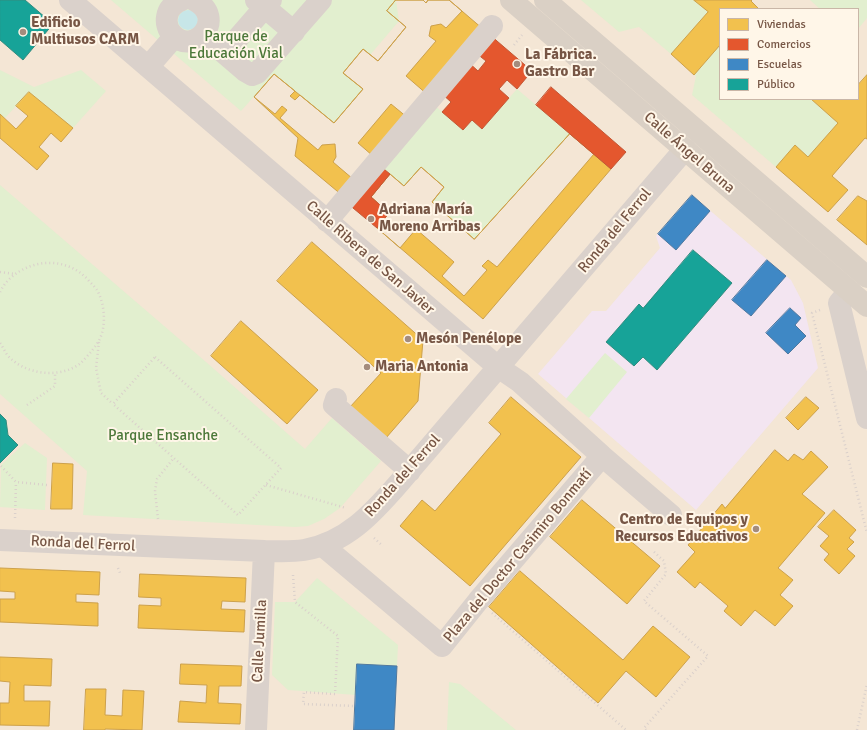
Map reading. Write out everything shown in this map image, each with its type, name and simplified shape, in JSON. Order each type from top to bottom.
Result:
[{"type":"main road","name":"Calle Ángel Bruna","points":[[511,0],[867,306]]},
{"type":"main road","name":"Calle Ángel Bruna","points":[[545,0],[867,277]]},
{"type":"street","name":"Calle Ribera de San Javier","points":[[70,0],[498,367],[520,382],[602,456],[671,515]]},
{"type":"street","points":[[203,35],[252,75],[262,69],[321,0]]},
{"type":"street","points":[[186,2],[206,10],[209,17],[207,29],[203,35],[196,40],[189,41],[174,37],[167,24],[167,16],[186,2]]},
{"type":"street","points":[[225,53],[264,2],[294,32]]},
{"type":"street","points":[[327,221],[492,26]]},
{"type":"street","points":[[148,67],[174,37]]},
{"type":"street","name":"Ronda del Ferrol","points":[[0,540],[264,552],[304,550],[322,545],[354,529],[380,505],[410,471],[685,150]]},
{"type":"street","points":[[849,291],[839,303],[867,418]]},
{"type":"street","points":[[336,399],[334,404],[410,471]]},
{"type":"street","name":"Plaza del Doctor Casimiro Bonmatí","points":[[322,545],[442,646],[478,601],[602,456]]},
{"type":"street","name":"Calle Jumilla","points":[[256,730],[264,552]]},
{"type":"path","points":[[0,292],[15,274],[36,264],[56,262],[67,265],[84,275],[97,289],[102,301],[104,323],[99,342],[96,368],[101,393],[113,404],[173,459],[238,515],[281,468],[155,357],[113,404]]},
{"type":"path","points":[[0,272],[15,274]]},
{"type":"path","points":[[822,309],[812,313],[867,533]]},
{"type":"path","points":[[0,343],[9,356],[25,368],[44,373],[63,371],[81,363],[99,342]]},
{"type":"path","points":[[27,405],[55,386],[55,372]]},
{"type":"path","points":[[158,520],[155,491],[157,479],[173,459]]},
{"type":"path","points":[[0,466],[16,482],[47,485]]},
{"type":"path","points":[[15,518],[16,482]]},
{"type":"path","points":[[266,485],[347,508]]},
{"type":"path","points":[[374,538],[383,546]]},
{"type":"path","points":[[644,729],[708,656],[644,601],[666,574],[664,561],[652,550]]},
{"type":"path","points":[[118,568],[120,573]]},
{"type":"path","points":[[293,575],[295,602],[338,636],[335,694],[304,692],[303,704],[355,706]]},
{"type":"path","points":[[478,601],[626,730]]},
{"type":"path","points":[[858,730],[867,684]]},
{"type":"shaded area","points":[[0,0],[867,0],[867,730],[0,730]]},
{"type":"shaded area","points":[[692,195],[791,280],[803,303],[818,368],[696,510],[538,374],[592,311],[606,311],[660,248],[656,236]]},
{"type":"green space","name":"Parque de Educación Vial","points":[[111,0],[396,0],[399,21],[370,55],[363,49],[343,72],[363,89],[334,123],[274,74],[241,111]]},
{"type":"green space","points":[[581,0],[694,0],[708,12],[671,54],[639,27],[619,32]]},
{"type":"green space","points":[[810,0],[867,0],[867,18],[859,28],[859,8],[819,8]]},
{"type":"green space","points":[[719,46],[719,100],[812,100],[838,123],[808,157],[795,146],[776,167],[692,95],[696,76],[694,75]]},
{"type":"green space","points":[[0,70],[34,87],[81,70],[106,91],[73,128],[29,92],[5,118],[0,114]]},
{"type":"green space","points":[[517,89],[570,134],[474,239],[432,202],[444,187],[422,167],[404,186],[379,165],[432,103],[463,130],[472,120],[482,129]]},
{"type":"green space","name":"Parque Ensanche","points":[[0,185],[305,449],[332,418],[381,461],[340,508],[324,519],[308,526],[295,527],[83,515],[87,471],[0,394]]},
{"type":"green space","points":[[605,353],[627,372],[589,418],[566,399]]},
{"type":"green space","points":[[25,443],[47,458],[45,510],[0,507],[1,465]]},
{"type":"green space","points":[[317,578],[398,645],[397,666],[357,665],[356,695],[288,690],[272,675],[275,602],[295,602]]},
{"type":"green space","points":[[449,682],[460,684],[516,730],[447,730]]},
{"type":"water","points":[[188,10],[195,13],[198,20],[195,27],[188,30],[181,27],[178,20],[181,13]]},
{"type":"building: Viviendas","points":[[396,0],[423,0],[426,3],[428,0],[449,0],[462,11],[446,28],[441,24],[431,26],[429,36],[436,41],[406,76],[428,95],[408,118],[391,104],[358,143],[373,156],[353,179],[333,162],[336,157],[335,144],[322,145],[318,150],[280,118],[287,110],[282,106],[275,114],[254,97],[274,74],[295,91],[290,96],[295,100],[300,95],[334,123],[363,89],[343,73],[363,49],[378,61],[406,27],[387,11]]},
{"type":"building: Viviendas","points":[[396,0],[423,0],[426,3],[428,0],[449,0],[483,29],[343,196],[295,156],[298,138],[254,97],[274,74],[334,123],[363,89],[343,73],[363,49],[378,61],[406,27],[387,11]]},
{"type":"building: Viviendas","points":[[694,0],[752,0],[751,1],[758,8],[719,8],[719,46],[694,75],[671,54],[708,12]]},
{"type":"building: Viviendas","points":[[867,75],[867,139],[865,138],[832,176],[848,190],[828,212],[776,167],[795,145],[808,157],[838,123],[812,100],[859,100],[859,84]]},
{"type":"building: Viviendas","points":[[29,92],[73,128],[61,142],[51,133],[39,147],[49,156],[37,170],[0,138],[0,114],[16,129],[28,116],[16,106]]},
{"type":"building: Viviendas","points":[[570,134],[594,154],[497,267],[488,260],[482,266],[487,270],[464,296],[442,276],[454,262],[416,229],[400,248],[377,228],[389,213],[371,197],[390,174],[404,186],[421,167],[444,187],[432,202],[474,239]]},
{"type":"building: Viviendas","points":[[570,134],[611,169],[483,319],[377,228],[389,213],[371,197],[390,174],[404,186],[421,167],[444,187],[432,202],[474,239]]},
{"type":"building: Viviendas","points":[[858,196],[867,201],[867,245],[837,220]]},
{"type":"building: Viviendas","points":[[312,242],[423,340],[418,401],[386,438],[350,407],[381,373],[277,281]]},
{"type":"building: Viviendas","points":[[241,321],[318,390],[287,424],[211,356]]},
{"type":"building: Viviendas","points":[[511,397],[581,457],[470,586],[400,526],[422,500],[435,511],[501,434],[489,423]]},
{"type":"building: Viviendas","points":[[806,397],[819,408],[798,430],[786,418]]},
{"type":"building: Viviendas","name":"Centro de Equipos y Recursos Educativos","points":[[775,450],[788,461],[794,454],[803,460],[811,451],[828,467],[802,494],[825,513],[778,568],[793,580],[780,595],[793,606],[775,626],[755,610],[741,626],[724,611],[728,606],[700,582],[695,588],[677,572],[695,552],[688,545],[722,504],[725,508]]},
{"type":"building: Viviendas","points":[[53,463],[73,464],[72,509],[51,509]]},
{"type":"building: Viviendas","points":[[582,500],[660,566],[627,604],[550,537]]},
{"type":"building: Viviendas","points":[[834,510],[856,530],[849,538],[854,542],[847,549],[855,556],[839,574],[824,560],[829,554],[820,546],[829,536],[818,527]]},
{"type":"building: Viviendas","points":[[0,568],[100,572],[99,595],[76,594],[76,602],[98,603],[98,626],[0,622],[0,599],[15,599],[15,592],[0,591]]},
{"type":"building: Viviendas","points":[[520,571],[623,660],[653,626],[690,657],[656,697],[626,671],[598,703],[489,607]]},
{"type":"building: Viviendas","points":[[140,574],[246,578],[245,602],[222,601],[221,609],[245,610],[244,632],[138,628],[139,605],[161,606],[161,598],[139,597]]},
{"type":"building: Viviendas","points":[[0,657],[52,659],[51,686],[24,685],[24,701],[50,701],[49,726],[0,725],[0,703],[9,703],[10,682],[0,681]]},
{"type":"building: Viviendas","points":[[181,664],[242,666],[241,686],[219,686],[218,703],[241,704],[240,724],[178,722],[180,701],[206,703],[207,685],[180,684]]},
{"type":"building: Viviendas","points":[[86,689],[106,689],[105,715],[122,716],[123,690],[144,691],[142,730],[84,730]]},
{"type":"building: Comercios","points":[[490,35],[532,71],[517,89],[507,80],[499,89],[509,98],[482,129],[472,120],[463,130],[442,112],[451,102],[441,93],[467,61],[478,71],[486,61],[476,53]]},
{"type":"building: Comercios","points":[[551,87],[626,152],[611,169],[536,105]]},
{"type":"building: Comercios","points":[[379,165],[390,174],[371,197],[389,213],[377,228],[347,203]]},
{"type":"building: Escuelas","points":[[692,195],[710,211],[676,250],[658,234]]},
{"type":"building: Escuelas","points":[[767,260],[786,276],[751,316],[732,300]]},
{"type":"building: Escuelas","points":[[790,308],[801,318],[795,325],[806,336],[788,354],[766,333]]},
{"type":"building: Escuelas","points":[[357,664],[397,666],[394,730],[354,730]]},
{"type":"building: Público","name":"Edificio Multiusos CARM","points":[[0,0],[25,0],[53,24],[23,60],[0,40]]},
{"type":"building: Público","points":[[693,250],[732,283],[657,370],[643,357],[634,366],[606,342],[639,304],[643,308]]},
{"type":"building: Público","points":[[0,414],[6,420],[8,435],[18,445],[0,463]]},
{"type":"place","name":"Edificio Multiusos CARM","points":[[23,32]]},
{"type":"place","name":"La Fábrica. Gastro Bar","points":[[517,64]]},
{"type":"place","name":"Adriana María Moreno Arribas","points":[[371,219]]},
{"type":"place","name":"Mesón Penélope","points":[[408,339]]},
{"type":"place","name":"Maria Antonia","points":[[367,367]]},
{"type":"place","name":"Centro de Equipos y Recursos Educativos","points":[[756,529]]}]
